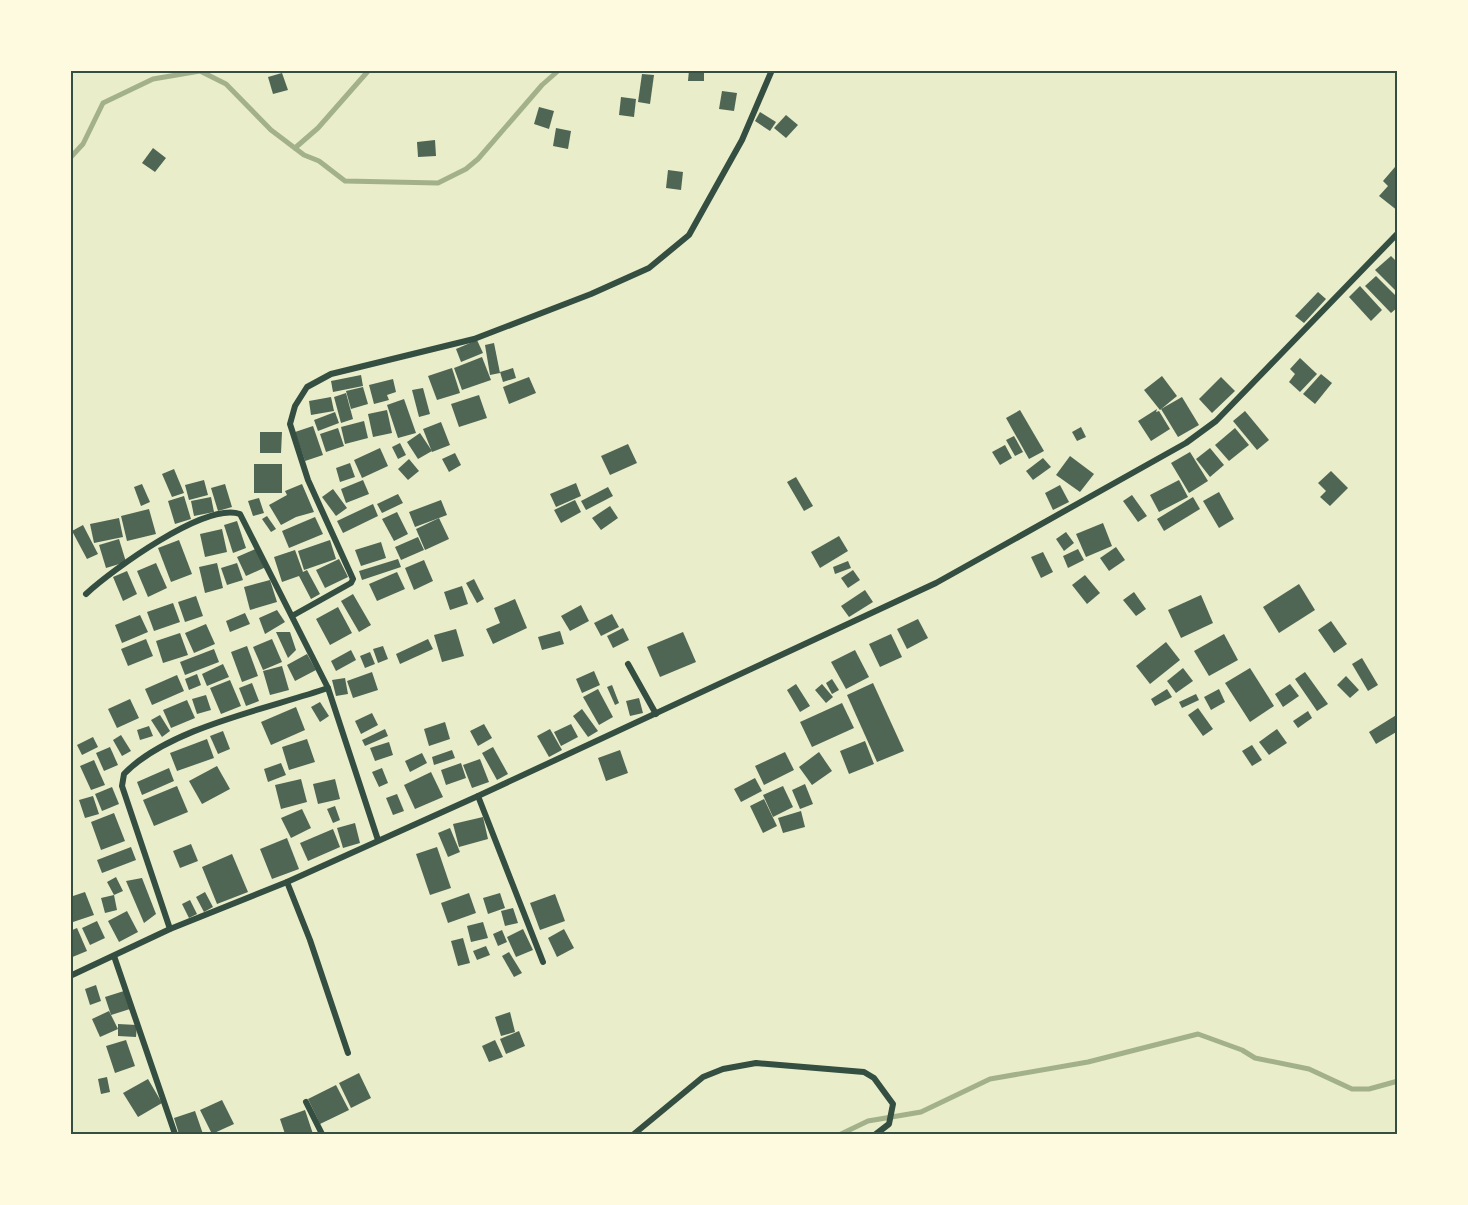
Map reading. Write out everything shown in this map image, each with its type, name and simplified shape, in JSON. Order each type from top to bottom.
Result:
[{"type":"street","points":[[292,616],[351,584],[352,579],[308,480],[290,424],[295,406],[307,387],[331,374],[474,339],[591,294],[650,268],[689,235],[742,140],[772,70]]},
{"type":"street","points":[[70,976],[170,929],[287,882],[478,796],[936,583],[1186,443],[1216,421],[1398,234]]},
{"type":"street","points":[[86,594],[105,577],[164,537],[202,520],[233,511],[240,514],[328,688],[378,840]]},
{"type":"street","points":[[628,664],[656,714]]},
{"type":"street","points":[[170,929],[122,786],[124,774],[151,751],[180,738],[328,688]]},
{"type":"street","points":[[478,796],[543,962]]},
{"type":"street","points":[[287,882],[310,940],[348,1053]]},
{"type":"street","points":[[114,956],[175,1134]]},
{"type":"street","points":[[634,1134],[703,1077],[723,1069],[756,1063],[864,1072],[874,1078],[893,1104],[889,1124],[876,1134]]},
{"type":"street","points":[[306,1102],[322,1134]]},
{"type":"building","points":[[689,70],[704,70],[704,81],[688,81]]},
{"type":"building","points":[[282,73],[288,90],[273,94],[268,77]]},
{"type":"building","points":[[642,74],[654,75],[650,104],[638,102]]},
{"type":"building","points":[[722,91],[737,93],[734,111],[719,109]]},
{"type":"building","points":[[621,97],[636,99],[634,117],[619,115]]},
{"type":"building","points":[[539,107],[554,111],[549,129],[534,124]]},
{"type":"building","points":[[760,112],[776,122],[770,131],[755,121]]},
{"type":"building","points":[[786,115],[798,125],[786,138],[774,128]]},
{"type":"building","points":[[556,128],[571,131],[568,149],[553,146]]},
{"type":"building","points":[[435,140],[436,156],[418,157],[417,142]]},
{"type":"building","points":[[153,148],[166,158],[155,172],[142,163]]},
{"type":"building","points":[[1395,167],[1398,170],[1398,211],[1379,196],[1388,186],[1383,181]]},
{"type":"building","points":[[668,170],[683,172],[681,190],[666,188]]},
{"type":"building","points":[[1391,256],[1398,263],[1398,293],[1375,270]]},
{"type":"building","points":[[1376,276],[1398,298],[1398,307],[1391,313],[1365,286]]},
{"type":"building","points":[[1360,286],[1382,310],[1371,321],[1349,297]]},
{"type":"building","points":[[1318,292],[1326,299],[1304,323],[1295,316]]},
{"type":"building","points":[[477,340],[483,353],[461,362],[456,349]]},
{"type":"building","points":[[494,343],[500,373],[490,375],[485,345]]},
{"type":"building","points":[[482,357],[491,380],[462,390],[454,368]]},
{"type":"building","points":[[1300,358],[1317,374],[1300,392],[1289,382],[1295,374],[1290,369]]},
{"type":"building","points":[[452,368],[460,393],[437,400],[428,376]]},
{"type":"building","points":[[513,368],[516,378],[503,382],[500,372]]},
{"type":"building","points":[[1321,374],[1332,383],[1315,404],[1303,394]]},
{"type":"building","points":[[361,375],[363,386],[333,392],[331,381]]},
{"type":"building","points":[[1162,376],[1177,396],[1160,410],[1144,390]]},
{"type":"building","points":[[529,377],[536,393],[509,404],[503,387]]},
{"type":"building","points":[[1221,377],[1235,391],[1212,413],[1199,399]]},
{"type":"building","points":[[393,379],[396,392],[387,395],[389,400],[374,404],[369,385]]},
{"type":"building","points":[[363,387],[368,404],[351,409],[346,391]]},
{"type":"building","points":[[423,388],[430,414],[419,417],[412,390]]},
{"type":"building","points":[[346,393],[353,419],[341,423],[334,397]]},
{"type":"building","points":[[479,395],[487,418],[459,427],[451,404]]},
{"type":"building","points":[[331,397],[334,411],[311,415],[309,401]]},
{"type":"building","points":[[1182,397],[1199,425],[1178,437],[1161,409]]},
{"type":"building","points":[[404,399],[416,433],[398,438],[387,405]]},
{"type":"building","points":[[1157,409],[1156,412],[1159,411],[1170,429],[1151,441],[1138,421]]},
{"type":"building","points":[[387,410],[392,433],[373,437],[368,414]]},
{"type":"building","points":[[1020,410],[1044,451],[1029,459],[1006,418]]},
{"type":"building","points":[[1245,411],[1269,440],[1257,450],[1233,421]]},
{"type":"building","points":[[335,412],[339,423],[318,431],[314,420]]},
{"type":"building","points":[[364,421],[368,438],[345,444],[341,427]]},
{"type":"building","points":[[441,422],[450,445],[432,452],[423,429]]},
{"type":"building","points":[[313,426],[323,455],[305,461],[295,432]]},
{"type":"building","points":[[1081,427],[1086,437],[1077,441],[1072,432]]},
{"type":"building","points":[[338,428],[344,446],[326,452],[320,434]]},
{"type":"building","points":[[1235,428],[1249,445],[1229,461],[1215,445]]},
{"type":"building","points":[[260,432],[282,432],[281,453],[260,453]]},
{"type":"building","points":[[420,433],[432,451],[418,459],[407,442]]},
{"type":"building","points":[[1014,436],[1023,452],[1015,456],[1006,440]]},
{"type":"building","points":[[400,443],[406,455],[398,459],[392,447]]},
{"type":"building","points":[[628,444],[637,463],[610,475],[601,456]]},
{"type":"building","points":[[1005,445],[1012,458],[1000,465],[992,452]]},
{"type":"building","points":[[380,448],[388,466],[362,478],[354,460]]},
{"type":"building","points":[[1210,448],[1224,465],[1210,477],[1196,459]]},
{"type":"building","points":[[1190,452],[1208,481],[1189,493],[1171,463]]},
{"type":"building","points":[[455,453],[461,465],[449,472],[442,459]]},
{"type":"building","points":[[1070,456],[1094,474],[1080,492],[1056,475]]},
{"type":"building","points":[[1043,458],[1051,467],[1033,480],[1026,471]]},
{"type":"building","points":[[409,459],[419,471],[408,480],[398,469]]},
{"type":"building","points":[[350,463],[355,477],[340,482],[336,468]]},
{"type":"building","points":[[254,464],[282,464],[282,493],[254,493]]},
{"type":"building","points":[[174,469],[184,493],[172,497],[162,474]]},
{"type":"building","points":[[1331,471],[1348,488],[1330,506],[1320,497],[1326,491],[1318,483]]},
{"type":"building","points":[[796,477],[813,506],[804,511],[787,482]]},
{"type":"building","points":[[204,480],[208,495],[189,500],[185,485]]},
{"type":"building","points":[[363,480],[369,494],[346,503],[341,489]]},
{"type":"building","points":[[1179,480],[1188,497],[1159,512],[1150,495]]},
{"type":"building","points":[[576,483],[581,496],[556,507],[550,494]]},
{"type":"building","points":[[142,484],[150,502],[141,506],[134,487]]},
{"type":"building","points":[[225,484],[232,507],[218,511],[211,488]]},
{"type":"building","points":[[302,484],[314,512],[296,517],[281,525],[269,505],[287,495],[285,491]]},
{"type":"building","points":[[1060,485],[1069,502],[1053,510],[1045,493]]},
{"type":"building","points":[[608,487],[613,496],[586,510],[581,501]]},
{"type":"building","points":[[333,489],[347,508],[336,516],[322,497]]},
{"type":"building","points":[[1219,492],[1234,519],[1219,528],[1203,501]]},
{"type":"building","points":[[398,494],[403,503],[382,513],[377,504]]},
{"type":"building","points":[[1132,495],[1147,516],[1138,522],[1123,501]]},
{"type":"building","points":[[184,496],[191,519],[175,524],[168,501]]},
{"type":"building","points":[[211,497],[214,512],[194,516],[191,501]]},
{"type":"building","points":[[1193,497],[1200,509],[1164,531],[1157,519]]},
{"type":"building","points":[[259,498],[264,513],[253,516],[248,501]]},
{"type":"building","points":[[441,500],[447,515],[415,527],[409,512]]},
{"type":"building","points":[[575,500],[581,512],[561,523],[554,510]]},
{"type":"building","points":[[373,504],[378,516],[343,533],[337,521]]},
{"type":"building","points":[[610,506],[618,518],[601,530],[592,518]]},
{"type":"building","points":[[149,509],[156,534],[127,541],[121,516]]},
{"type":"building","points":[[397,512],[408,534],[394,541],[382,519]]},
{"type":"building","points":[[267,516],[276,529],[271,532],[262,519]]},
{"type":"building","points":[[315,517],[323,534],[289,548],[282,531]]},
{"type":"building","points":[[119,518],[123,537],[94,543],[90,524]]},
{"type":"building","points":[[439,518],[449,539],[425,550],[416,529]]},
{"type":"building","points":[[237,521],[246,548],[233,553],[224,525]]},
{"type":"building","points":[[1103,523],[1112,546],[1086,557],[1076,534]]},
{"type":"building","points":[[83,525],[98,554],[87,559],[72,531]]},
{"type":"building","points":[[222,529],[227,552],[205,557],[200,534]]},
{"type":"building","points":[[1066,532],[1074,543],[1064,551],[1056,539]]},
{"type":"building","points":[[839,536],[848,551],[820,568],[811,552]]},
{"type":"building","points":[[418,537],[424,550],[401,560],[395,547]]},
{"type":"building","points":[[119,539],[126,562],[106,568],[99,545]]},
{"type":"building","points":[[179,540],[192,574],[171,582],[158,548]]},
{"type":"building","points":[[330,540],[336,559],[304,570],[298,551]]},
{"type":"building","points":[[381,542],[386,558],[361,566],[355,550]]},
{"type":"building","points":[[1116,547],[1125,560],[1109,571],[1100,558]]},
{"type":"building","points":[[258,548],[266,567],[246,576],[237,557]]},
{"type":"building","points":[[1078,549],[1084,560],[1068,568],[1063,556]]},
{"type":"building","points":[[295,550],[303,572],[307,570],[320,594],[311,599],[299,576],[282,582],[274,557]]},
{"type":"building","points":[[1043,552],[1053,572],[1041,578],[1031,557]]},
{"type":"building","points":[[339,559],[348,577],[325,588],[316,570]]},
{"type":"building","points":[[398,559],[401,567],[362,580],[359,571]]},
{"type":"building","points":[[424,560],[433,581],[414,590],[405,568]]},
{"type":"building","points":[[848,561],[851,568],[835,574],[833,567]]},
{"type":"building","points":[[156,563],[167,588],[148,597],[137,571]]},
{"type":"building","points":[[217,563],[223,588],[205,593],[199,567]]},
{"type":"building","points":[[237,563],[243,580],[227,585],[221,568]]},
{"type":"building","points":[[853,570],[860,580],[848,588],[841,578]]},
{"type":"building","points":[[127,571],[137,594],[123,601],[113,577]]},
{"type":"building","points":[[397,572],[405,589],[377,601],[369,584]]},
{"type":"building","points":[[1085,575],[1100,593],[1087,604],[1072,585]]},
{"type":"building","points":[[474,579],[484,599],[477,603],[466,583]]},
{"type":"building","points":[[270,580],[277,602],[250,610],[244,587]]},
{"type":"building","points":[[1299,584],[1315,610],[1279,633],[1263,607]]},
{"type":"building","points":[[462,586],[468,604],[450,610],[444,592]]},
{"type":"building","points":[[865,590],[873,602],[849,617],[841,606]]},
{"type":"building","points":[[1134,592],[1146,609],[1136,616],[1123,600]]},
{"type":"building","points":[[353,594],[371,625],[359,632],[341,601]]},
{"type":"building","points":[[1201,595],[1213,623],[1181,638],[1168,610]]},
{"type":"building","points":[[196,596],[203,616],[185,622],[178,602]]},
{"type":"building","points":[[515,599],[527,628],[493,644],[486,629],[500,623],[494,608]]},
{"type":"building","points":[[173,603],[180,622],[154,631],[147,612]]},
{"type":"building","points":[[581,605],[589,621],[570,631],[561,616]]},
{"type":"building","points":[[338,607],[352,633],[330,645],[316,619]]},
{"type":"building","points":[[277,610],[285,622],[265,634],[259,618]]},
{"type":"building","points":[[245,613],[250,624],[230,632],[226,621]]},
{"type":"building","points":[[612,614],[619,627],[601,636],[594,623]]},
{"type":"building","points":[[140,615],[148,632],[122,643],[115,625]]},
{"type":"building","points":[[918,619],[928,638],[907,649],[897,629]]},
{"type":"building","points":[[1331,621],[1347,644],[1334,653],[1318,630]]},
{"type":"building","points":[[206,624],[215,644],[194,653],[185,633]]},
{"type":"building","points":[[623,628],[629,640],[613,648],[607,636]]},
{"type":"building","points":[[456,629],[464,656],[442,662],[434,635]]},
{"type":"building","points":[[560,631],[564,644],[542,650],[538,637]]},
{"type":"building","points":[[276,632],[290,632],[296,650],[288,658]]},
{"type":"building","points":[[683,632],[696,662],[660,677],[647,647]]},
{"type":"building","points":[[180,633],[188,655],[163,663],[156,641]]},
{"type":"building","points":[[891,634],[902,657],[880,667],[869,644]]},
{"type":"building","points":[[1224,634],[1238,660],[1209,676],[1194,651]]},
{"type":"building","points":[[146,639],[153,656],[128,666],[121,649]]},
{"type":"building","points":[[272,639],[282,662],[263,670],[253,647]]},
{"type":"building","points":[[428,639],[433,649],[400,664],[396,654]]},
{"type":"building","points":[[1166,642],[1180,660],[1150,684],[1136,666]]},
{"type":"building","points":[[247,646],[258,676],[242,682],[231,652]]},
{"type":"building","points":[[383,646],[388,659],[378,663],[373,649]]},
{"type":"building","points":[[214,649],[219,662],[185,675],[180,662]]},
{"type":"building","points":[[351,650],[356,660],[336,671],[331,661]]},
{"type":"building","points":[[855,650],[869,677],[846,689],[831,662]]},
{"type":"building","points":[[370,652],[375,664],[365,668],[360,656]]},
{"type":"building","points":[[307,654],[316,670],[295,681],[287,665]]},
{"type":"building","points":[[1362,658],[1378,685],[1368,691],[1352,664]]},
{"type":"building","points":[[223,664],[229,677],[207,686],[202,674]]},
{"type":"building","points":[[282,666],[289,690],[270,695],[263,671]]},
{"type":"building","points":[[1183,668],[1193,681],[1176,693],[1167,681]]},
{"type":"building","points":[[1250,668],[1274,706],[1250,722],[1225,683]]},
{"type":"building","points":[[594,671],[600,685],[582,693],[576,679]]},
{"type":"building","points":[[372,672],[378,690],[353,698],[347,681]]},
{"type":"building","points":[[1305,672],[1328,704],[1317,711],[1295,679]]},
{"type":"building","points":[[197,674],[201,685],[189,690],[185,679]]},
{"type":"building","points":[[177,675],[184,691],[152,705],[145,689]]},
{"type":"building","points":[[1346,676],[1359,690],[1350,698],[1337,685]]},
{"type":"building","points":[[345,678],[348,694],[336,696],[332,680]]},
{"type":"building","points":[[832,679],[839,690],[832,694],[826,683]]},
{"type":"building","points":[[230,680],[241,706],[221,714],[210,688]]},
{"type":"building","points":[[252,683],[259,701],[246,706],[239,688]]},
{"type":"building","points":[[873,683],[904,751],[877,762],[847,695]]},
{"type":"building","points":[[796,684],[810,706],[800,712],[787,690]]},
{"type":"building","points":[[822,684],[833,697],[826,703],[815,690]]},
{"type":"building","points":[[1290,684],[1299,696],[1283,707],[1275,694]]},
{"type":"building","points":[[612,685],[619,703],[615,705],[607,687]]},
{"type":"building","points":[[598,689],[613,717],[599,725],[583,697]]},
{"type":"building","points":[[1167,689],[1172,697],[1155,706],[1151,699]]},
{"type":"building","points":[[1219,689],[1225,702],[1211,710],[1204,697]]},
{"type":"building","points":[[1196,694],[1199,700],[1182,708],[1179,702]]},
{"type":"building","points":[[206,695],[211,710],[197,714],[192,699]]},
{"type":"building","points":[[639,698],[643,713],[630,716],[626,701]]},
{"type":"building","points":[[130,699],[139,718],[117,728],[108,709]]},
{"type":"building","points":[[187,700],[195,718],[171,728],[163,710]]},
{"type":"building","points":[[320,702],[329,716],[320,722],[311,707]]},
{"type":"building","points":[[842,703],[854,728],[812,747],[800,722]]},
{"type":"building","points":[[296,707],[305,730],[271,745],[261,722]]},
{"type":"building","points":[[1198,708],[1213,729],[1203,736],[1188,715]]},
{"type":"building","points":[[582,709],[598,731],[588,737],[573,716]]},
{"type":"building","points":[[1308,711],[1312,718],[1298,728],[1293,721]]},
{"type":"building","points":[[372,713],[378,725],[361,734],[355,721]]},
{"type":"building","points":[[1398,714],[1398,731],[1376,744],[1369,732]]},
{"type":"building","points":[[160,715],[170,731],[162,737],[151,720]]},
{"type":"building","points":[[445,722],[450,739],[429,746],[424,729]]},
{"type":"building","points":[[484,724],[492,738],[478,746],[470,731]]},
{"type":"building","points":[[571,724],[578,737],[561,746],[554,732]]},
{"type":"building","points":[[149,726],[153,736],[140,740],[137,730]]},
{"type":"building","points":[[385,729],[388,736],[365,746],[362,740]]},
{"type":"building","points":[[550,729],[562,750],[549,757],[537,736]]},
{"type":"building","points":[[1277,729],[1287,743],[1269,755],[1259,742]]},
{"type":"building","points":[[223,731],[230,749],[218,754],[210,736]]},
{"type":"building","points":[[121,735],[131,751],[122,756],[113,740]]},
{"type":"building","points":[[93,737],[98,747],[82,755],[77,745]]},
{"type":"building","points":[[207,739],[214,758],[177,771],[170,753]]},
{"type":"building","points":[[307,739],[315,762],[289,770],[282,747]]},
{"type":"building","points":[[865,741],[874,764],[849,774],[840,751]]},
{"type":"building","points":[[389,742],[393,755],[375,761],[370,748]]},
{"type":"building","points":[[1252,745],[1262,760],[1252,766],[1242,751]]},
{"type":"building","points":[[110,747],[118,765],[104,771],[96,753]]},
{"type":"building","points":[[493,747],[508,774],[497,780],[482,753]]},
{"type":"building","points":[[452,750],[455,758],[434,765],[432,757]]},
{"type":"building","points":[[620,750],[628,773],[606,781],[598,758]]},
{"type":"building","points":[[785,752],[794,770],[764,785],[755,766]]},
{"type":"building","points":[[819,752],[832,771],[812,785],[799,767]]},
{"type":"building","points":[[422,753],[427,763],[410,772],[405,761]]},
{"type":"building","points":[[480,759],[489,782],[472,788],[463,765]]},
{"type":"building","points":[[94,760],[105,785],[91,790],[80,766]]},
{"type":"building","points":[[281,763],[286,775],[268,782],[264,769]]},
{"type":"building","points":[[461,763],[466,778],[446,785],[441,770]]},
{"type":"building","points":[[217,766],[230,789],[202,804],[189,781]]},
{"type":"building","points":[[169,768],[174,781],[142,795],[137,782]]},
{"type":"building","points":[[382,768],[388,783],[379,787],[372,772]]},
{"type":"building","points":[[431,772],[443,797],[415,809],[404,785]]},
{"type":"building","points":[[755,778],[762,791],[741,802],[734,789]]},
{"type":"building","points":[[301,779],[307,802],[281,809],[275,785]]},
{"type":"building","points":[[335,779],[340,799],[318,804],[313,784]]},
{"type":"building","points":[[805,784],[813,804],[800,809],[792,790]]},
{"type":"building","points":[[177,786],[188,812],[154,826],[143,800]]},
{"type":"building","points":[[783,786],[793,807],[773,817],[763,795]]},
{"type":"building","points":[[112,787],[119,804],[102,811],[95,794]]},
{"type":"building","points":[[397,794],[404,811],[393,815],[386,798]]},
{"type":"building","points":[[93,796],[99,814],[85,818],[79,800]]},
{"type":"building","points":[[764,799],[777,826],[763,833],[750,806]]},
{"type":"building","points":[[335,806],[340,820],[333,823],[327,809]]},
{"type":"building","points":[[302,809],[311,828],[291,838],[281,818]]},
{"type":"building","points":[[801,811],[805,827],[783,833],[778,818]]},
{"type":"building","points":[[114,813],[125,841],[101,850],[91,822]]},
{"type":"building","points":[[483,817],[488,839],[459,847],[453,824]]},
{"type":"building","points":[[355,823],[360,843],[343,848],[337,828]]},
{"type":"building","points":[[450,828],[460,852],[448,857],[438,833]]},
{"type":"building","points":[[333,829],[340,847],[308,861],[300,843]]},
{"type":"building","points":[[287,838],[299,869],[272,879],[260,849]]},
{"type":"building","points":[[191,844],[198,861],[180,868],[173,851]]},
{"type":"building","points":[[131,847],[136,860],[102,873],[97,860]]},
{"type":"building","points":[[437,847],[451,888],[430,895],[416,854]]},
{"type":"building","points":[[232,854],[248,892],[217,904],[202,867]]},
{"type":"building","points":[[116,877],[123,891],[114,895],[107,882]]},
{"type":"building","points":[[142,878],[156,914],[144,923],[126,881]]},
{"type":"building","points":[[85,892],[94,915],[70,923],[70,897]]},
{"type":"building","points":[[205,892],[213,907],[204,912],[196,897]]},
{"type":"building","points":[[469,893],[476,913],[448,923],[441,903]]},
{"type":"building","points":[[500,893],[505,908],[488,914],[483,898]]},
{"type":"building","points":[[555,894],[565,921],[540,930],[530,903]]},
{"type":"building","points":[[114,895],[117,910],[105,913],[101,898]]},
{"type":"building","points":[[190,900],[197,914],[189,918],[182,904]]},
{"type":"building","points":[[513,908],[518,923],[505,926],[501,911]]},
{"type":"building","points":[[127,911],[138,932],[119,942],[108,921]]},
{"type":"building","points":[[97,921],[105,938],[90,945],[82,928]]},
{"type":"building","points":[[483,922],[488,938],[471,942],[467,926]]},
{"type":"building","points":[[77,928],[87,951],[70,958],[70,931]]},
{"type":"building","points":[[523,929],[533,950],[516,957],[507,937]]},
{"type":"building","points":[[564,929],[574,948],[557,957],[548,938]]},
{"type":"building","points":[[502,930],[507,942],[498,946],[493,934]]},
{"type":"building","points":[[463,938],[470,963],[458,966],[451,941]]},
{"type":"building","points":[[486,946],[490,955],[477,960],[473,951]]},
{"type":"building","points":[[509,952],[522,973],[514,977],[502,956]]},
{"type":"building","points":[[96,985],[101,1001],[90,1005],[85,989]]},
{"type":"building","points":[[124,991],[130,1009],[111,1015],[105,997]]},
{"type":"building","points":[[109,1011],[118,1029],[100,1037],[92,1019]]},
{"type":"building","points":[[510,1012],[515,1032],[501,1036],[495,1017]]},
{"type":"building","points":[[118,1024],[137,1025],[136,1037],[118,1036]]},
{"type":"building","points":[[519,1031],[525,1046],[506,1054],[500,1039]]},
{"type":"building","points":[[126,1040],[135,1066],[115,1073],[106,1046]]},
{"type":"building","points":[[495,1040],[503,1057],[489,1062],[482,1046]]},
{"type":"building","points":[[359,1073],[371,1098],[351,1108],[339,1083]]},
{"type":"building","points":[[107,1077],[110,1092],[101,1094],[98,1079]]},
{"type":"building","points":[[148,1079],[162,1103],[138,1117],[123,1093]]},
{"type":"building","points":[[336,1085],[349,1110],[320,1124],[308,1099]]},
{"type":"building","points":[[222,1100],[234,1124],[212,1134],[200,1110]]},
{"type":"building","points":[[305,1110],[313,1134],[285,1134],[280,1119]]},
{"type":"building","points":[[195,1111],[203,1134],[179,1134],[174,1118]]},
{"type":"waterway","points":[[295,148],[318,128],[369,70]]},
{"type":"waterway","points":[[70,158],[83,144],[103,103],[153,79],[200,71],[226,84],[271,130],[304,155],[319,161],[345,181],[438,183],[466,169],[478,159],[542,85],[559,70]]},
{"type":"waterway","points":[[841,1134],[868,1121],[921,1112],[990,1079],[1088,1062],[1198,1034],[1242,1050],[1255,1058],[1309,1069],[1352,1089],[1369,1089],[1398,1081]]}]
